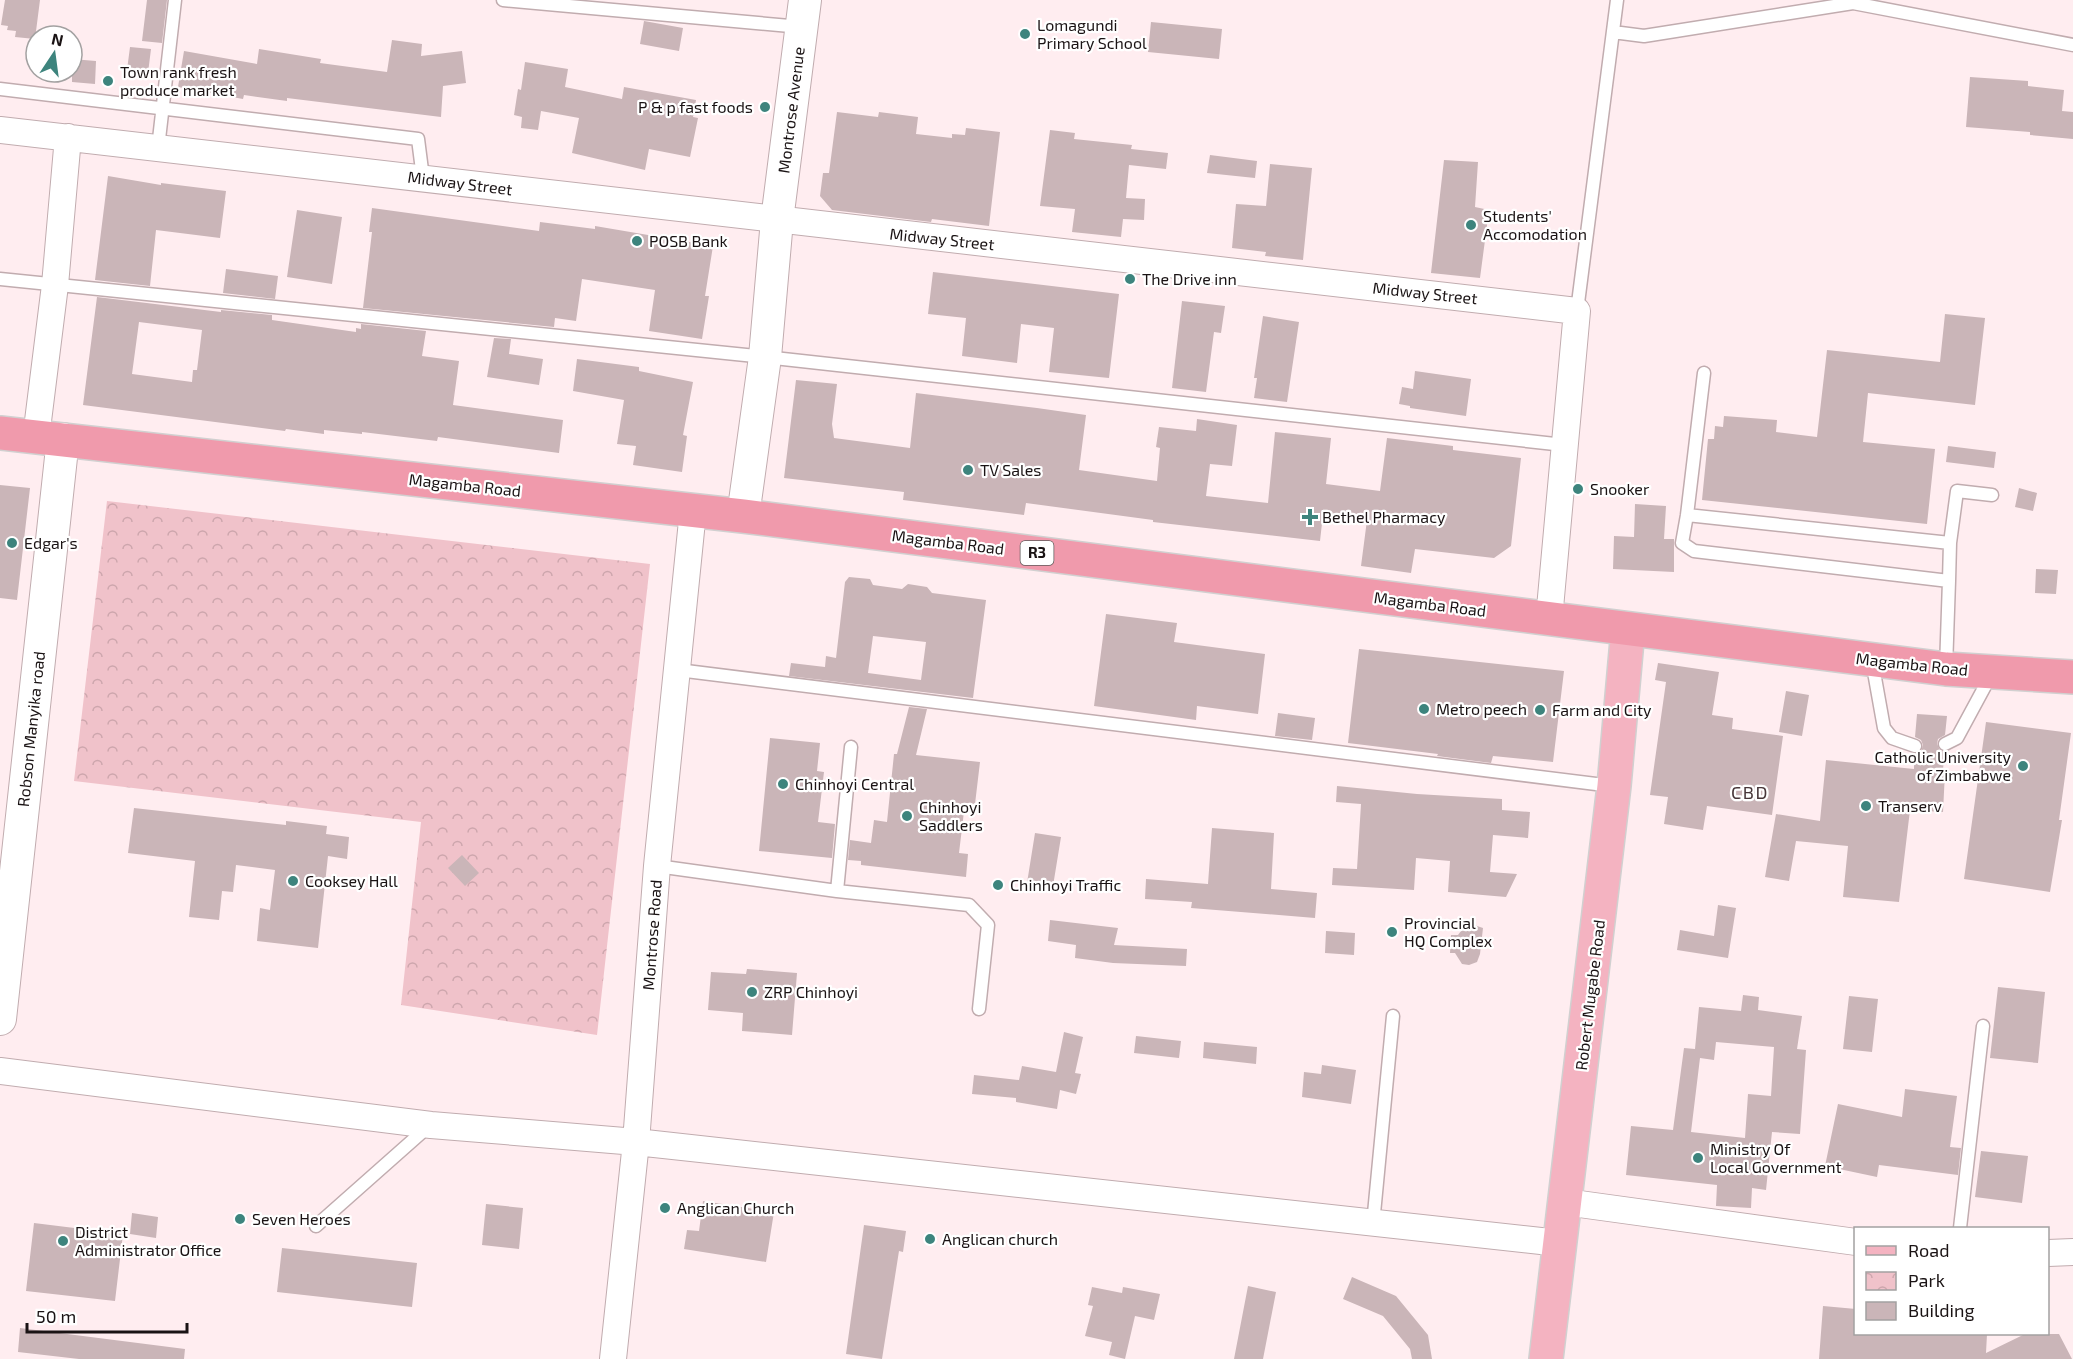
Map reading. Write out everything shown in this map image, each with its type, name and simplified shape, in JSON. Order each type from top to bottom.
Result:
[{"type":"highway","name":"Magamba Road","points":[[0,433],[743,516],[1946,669],[2073,677]]},
{"type":"main road","name":"Robert Mugabe Road","points":[[1546,1359],[1614,786],[1628,630]]},
{"type":"street","name":"Montrose Avenue","points":[[743,516],[765,357],[777,220],[803,13]]},
{"type":"street","name":"Midway Street","points":[[0,130],[1577,311]]},
{"type":"street","points":[[50,438],[55,285],[68,137]]},
{"type":"street","points":[[1549,619],[1577,311]]},
{"type":"street","name":"Robson Manyika road","points":[[0,1019],[50,438]]},
{"type":"street","name":"Montrose Road","points":[[613,1359],[636,1142],[657,866],[693,511]]},
{"type":"street","points":[[0,1071],[431,1125],[636,1142],[1559,1244]]},
{"type":"street","points":[[1565,1202],[1854,1242]]},
{"type":"street","points":[[2049,1253],[2073,1252]]},
{"type":"lane","points":[[158,148],[175,0]]},
{"type":"lane","points":[[503,0],[803,13]]},
{"type":"lane","points":[[1577,311],[1617,0]]},
{"type":"lane","points":[[1613,32],[1644,36],[1853,3],[2073,45]]},
{"type":"lane","points":[[0,89],[418,139],[423,178]]},
{"type":"lane","points":[[0,279],[765,357],[1564,444]]},
{"type":"lane","points":[[1704,373],[1682,543],[1694,551],[1949,581]]},
{"type":"lane","points":[[1946,669],[1950,543],[1957,491],[1992,495]]},
{"type":"lane","points":[[1687,515],[1950,543]]},
{"type":"lane","points":[[1872,660],[1884,729],[1892,738],[1915,746]]},
{"type":"lane","points":[[678,670],[1614,786]]},
{"type":"lane","points":[[1945,744],[1957,738],[1992,672]]},
{"type":"lane","points":[[837,891],[851,747]]},
{"type":"lane","points":[[657,866],[837,891],[969,905],[988,925],[980,1009]]},
{"type":"lane","points":[[1373,1224],[1393,1016]]},
{"type":"lane","points":[[1960,1227],[1983,1026]]},
{"type":"lane","points":[[316,1226],[431,1125]]},
{"type":"green space","points":[[107,501],[650,564],[597,1035],[401,1005],[421,822],[74,781]]},
{"type":"building","points":[[5,0],[40,0],[37,24],[24,24],[24,38],[15,37],[16,31],[7,30],[8,26],[1,25]]},
{"type":"building","points":[[147,0],[167,0],[162,43],[142,41]]},
{"type":"building","points":[[644,21],[683,28],[679,51],[640,44]]},
{"type":"building","points":[[1151,22],[1222,29],[1219,59],[1148,52]]},
{"type":"building","points":[[392,40],[422,44],[421,56],[462,51],[466,83],[443,86],[441,117],[287,98],[287,101],[244,95],[243,99],[178,87],[184,51],[257,64],[259,49],[321,59],[320,63],[387,72]]},
{"type":"building","points":[[130,47],[151,49],[148,73],[127,70]]},
{"type":"building","points":[[84,60],[96,61],[95,84],[84,83]]},
{"type":"building","points":[[525,62],[568,69],[565,87],[622,99],[624,87],[696,100],[693,117],[698,118],[690,157],[649,149],[645,170],[572,153],[579,118],[541,111],[538,130],[521,128],[522,117],[514,115]]},
{"type":"building","points":[[1970,77],[2028,81],[2028,86],[2064,90],[2062,111],[2073,112],[2073,139],[2030,135],[2030,132],[1966,127]]},
{"type":"building","points":[[837,112],[878,117],[879,112],[918,117],[916,134],[952,138],[952,134],[965,135],[966,128],[1000,132],[989,226],[932,219],[931,222],[832,210],[820,196],[823,173],[829,173]]},
{"type":"building","points":[[1050,130],[1075,133],[1074,139],[1132,145],[1131,149],[1168,153],[1166,169],[1129,165],[1126,198],[1145,199],[1144,220],[1123,219],[1121,237],[1072,232],[1075,209],[1040,206]]},
{"type":"building","points":[[1210,155],[1257,161],[1255,178],[1207,173]]},
{"type":"building","points":[[1444,160],[1478,162],[1475,207],[1489,210],[1480,278],[1431,273]]},
{"type":"building","points":[[1270,164],[1312,168],[1303,260],[1265,256],[1266,252],[1232,248],[1236,204],[1266,206]]},
{"type":"building","points":[[108,176],[161,185],[161,183],[226,191],[220,238],[156,230],[150,286],[95,280]]},
{"type":"building","points":[[372,208],[539,231],[540,222],[595,229],[595,226],[713,246],[705,296],[709,296],[702,339],[649,331],[655,290],[582,279],[576,321],[555,318],[554,327],[363,308],[372,232],[369,232]]},
{"type":"building","points":[[297,210],[342,217],[332,284],[287,277]]},
{"type":"building","points":[[226,269],[278,276],[275,299],[223,293]]},
{"type":"building","points":[[933,272],[1119,294],[1109,378],[1049,372],[1054,328],[1021,324],[1017,363],[962,356],[966,318],[928,314]]},
{"type":"building","points":[[97,297],[221,312],[221,310],[272,315],[272,320],[356,332],[356,328],[361,329],[361,324],[426,331],[422,356],[459,361],[453,405],[563,420],[559,453],[438,437],[437,441],[362,432],[362,434],[324,430],[324,434],[286,429],[285,431],[83,405]],"holes":[[[139,322],[202,330],[197,370],[193,370],[192,382],[132,374]]]},
{"type":"building","points":[[1182,301],[1225,306],[1221,333],[1214,332],[1206,392],[1172,388]]},
{"type":"building","points":[[1945,314],[1985,318],[1975,405],[1868,393],[1863,442],[1935,449],[1927,524],[1702,500],[1708,439],[1714,439],[1715,426],[1723,427],[1724,416],[1777,420],[1776,432],[1817,437],[1827,350],[1940,362]]},
{"type":"building","points":[[1263,316],[1299,322],[1287,402],[1254,398],[1257,378],[1254,378]]},
{"type":"building","points":[[494,338],[511,339],[509,354],[543,359],[539,385],[487,377]]},
{"type":"building","points":[[577,359],[639,367],[639,371],[693,382],[683,435],[687,436],[682,472],[633,465],[636,446],[617,444],[624,400],[573,391]]},
{"type":"building","points":[[1415,371],[1471,379],[1466,416],[1410,408],[1410,406],[1399,404],[1402,387],[1413,389]]},
{"type":"building","points":[[796,380],[837,384],[832,424],[834,438],[910,448],[916,393],[1037,408],[1086,415],[1079,470],[1157,481],[1160,448],[1156,447],[1159,427],[1196,431],[1197,419],[1237,425],[1232,466],[1210,464],[1206,496],[1268,503],[1275,432],[1331,438],[1326,484],[1380,491],[1387,438],[1453,446],[1453,450],[1521,458],[1511,546],[1494,558],[1415,549],[1411,573],[1361,566],[1367,520],[1323,514],[1320,541],[1153,522],[1153,520],[1026,503],[1024,515],[903,500],[904,492],[784,478]]},
{"type":"building","points":[[1948,446],[1996,452],[1994,468],[1946,462]]},
{"type":"building","name":"Edgar's","points":[[0,485],[30,488],[17,600],[0,598]]},
{"type":"building","points":[[2019,488],[2037,493],[2033,511],[2015,507]]},
{"type":"building","points":[[1635,504],[1666,506],[1664,539],[1674,539],[1674,572],[1613,569],[1614,536],[1634,537]]},
{"type":"building","points":[[2036,569],[2058,570],[2056,594],[2035,593]]},
{"type":"building","points":[[849,577],[870,579],[873,585],[902,589],[908,584],[927,587],[932,593],[986,600],[973,698],[789,676],[791,663],[825,667],[826,656],[836,658],[845,582]],"holes":[[[873,636],[926,642],[921,680],[868,673]]]},
{"type":"building","points":[[1106,614],[1177,623],[1174,642],[1265,654],[1258,714],[1197,706],[1196,720],[1094,706]]},
{"type":"building","name":"Metro peech","points":[[1359,649],[1564,671],[1553,762],[1493,756],[1491,763],[1348,743]]},
{"type":"building","points":[[1658,663],[1719,672],[1712,715],[1733,718],[1732,729],[1783,736],[1772,815],[1707,806],[1703,830],[1664,824],[1668,797],[1650,795],[1666,682],[1655,680]]},
{"type":"building","points":[[1786,691],[1809,695],[1802,736],[1779,732]]},
{"type":"building","points":[[909,707],[927,709],[916,755],[980,762],[975,804],[965,803],[959,853],[968,854],[966,877],[861,865],[861,861],[848,860],[850,840],[871,843],[874,820],[887,822],[894,754],[897,754]]},
{"type":"building","points":[[1278,713],[1315,718],[1312,740],[1275,736]]},
{"type":"building","points":[[1917,714],[1947,716],[1945,735],[1938,739],[1937,744],[1944,752],[1943,812],[1910,810],[1899,902],[1843,897],[1848,846],[1796,841],[1789,881],[1765,877],[1776,814],[1820,821],[1826,760],[1914,769],[1914,754],[1921,752],[1923,745],[1921,740],[1915,737]]},
{"type":"building","points":[[1986,722],[2071,733],[2059,820],[2062,820],[2050,892],[1964,879]]},
{"type":"building","points":[[770,738],[820,743],[817,771],[824,772],[818,822],[835,824],[832,858],[759,851]]},
{"type":"building","points":[[1337,786],[1502,799],[1502,810],[1530,812],[1528,838],[1493,835],[1490,872],[1517,874],[1506,897],[1448,892],[1450,861],[1416,858],[1414,890],[1332,885],[1333,868],[1357,869],[1361,804],[1336,802]]},
{"type":"building","points":[[134,808],[286,825],[286,821],[327,826],[326,834],[349,837],[347,859],[328,856],[318,948],[257,941],[260,908],[270,910],[275,870],[236,865],[233,892],[222,891],[219,920],[189,917],[195,861],[128,853]]},
{"type":"building","points":[[1212,828],[1274,833],[1271,889],[1317,893],[1315,918],[1191,908],[1192,902],[1145,899],[1146,879],[1208,884]]},
{"type":"building","points":[[1035,833],[1061,837],[1053,886],[1027,883]]},
{"type":"building","points":[[462,855],[479,873],[465,886],[448,868]]},
{"type":"building","points":[[1718,905],[1736,908],[1728,958],[1677,950],[1680,930],[1714,936]]},
{"type":"building","points":[[1050,920],[1118,928],[1114,945],[1187,949],[1186,966],[1113,963],[1075,958],[1076,945],[1048,941]]},
{"type":"building","points":[[1471,924],[1483,928],[1477,962],[1469,965],[1462,964],[1455,953],[1450,953],[1451,935],[1458,935],[1464,927]]},
{"type":"building","points":[[1326,931],[1355,933],[1354,955],[1325,953]]},
{"type":"building","name":"ZRP Chinhoyi","points":[[747,969],[797,973],[792,1035],[742,1031],[743,1013],[708,1010],[711,972],[746,974]]},
{"type":"building","points":[[1998,987],[2045,992],[2038,1063],[1990,1058]]},
{"type":"building","points":[[1743,995],[1759,997],[1758,1010],[1802,1016],[1797,1049],[1806,1050],[1800,1134],[1772,1132],[1766,1190],[1752,1188],[1751,1208],[1716,1206],[1717,1185],[1626,1175],[1631,1126],[1673,1130],[1684,1048],[1695,1049],[1699,1007],[1741,1011]],"holes":[[[1716,1042],[1774,1047],[1771,1096],[1748,1094],[1745,1138],[1691,1132],[1700,1058],[1714,1060]]]},
{"type":"building","points":[[1849,996],[1878,999],[1872,1052],[1843,1049]]},
{"type":"building","points":[[1064,1032],[1083,1037],[1075,1073],[1081,1074],[1076,1094],[1060,1090],[1057,1109],[1016,1102],[1016,1098],[972,1094],[974,1075],[1019,1080],[1022,1066],[1056,1072]]},
{"type":"building","points":[[1136,1036],[1181,1041],[1179,1058],[1134,1053]]},
{"type":"building","points":[[1204,1042],[1257,1047],[1256,1064],[1203,1058]]},
{"type":"building","points":[[1322,1065],[1356,1070],[1351,1104],[1302,1097],[1304,1072],[1321,1074]]},
{"type":"building","points":[[1905,1089],[1957,1096],[1950,1147],[1961,1148],[1958,1175],[1879,1165],[1877,1177],[1825,1166],[1838,1104],[1902,1117]]},
{"type":"building","points":[[1981,1151],[2028,1156],[2022,1203],[1975,1197]]},
{"type":"building","name":"Anglican Church","points":[[703,1201],[774,1212],[766,1262],[684,1249],[687,1230],[699,1231]]},
{"type":"building","points":[[486,1204],[523,1208],[519,1249],[482,1245]]},
{"type":"building","points":[[132,1213],[158,1217],[156,1238],[130,1234]]},
{"type":"building","points":[[34,1223],[123,1234],[115,1301],[26,1291]]},
{"type":"building","points":[[864,1225],[906,1231],[903,1252],[899,1251],[882,1359],[846,1354]]},
{"type":"building","points":[[282,1248],[417,1263],[412,1307],[277,1292]]},
{"type":"building","points":[[1352,1277],[1396,1296],[1428,1335],[1432,1359],[1412,1359],[1410,1349],[1383,1316],[1343,1299]]},
{"type":"building","points":[[1248,1286],[1276,1292],[1263,1359],[1234,1359]]},
{"type":"building","points":[[1092,1287],[1122,1293],[1123,1287],[1160,1294],[1154,1320],[1135,1316],[1125,1359],[1109,1355],[1112,1342],[1085,1336],[1093,1306],[1088,1305]]},
{"type":"building","points":[[1823,1306],[1854,1309],[1854,1335],[1987,1335],[1986,1353],[2023,1335],[2059,1334],[2072,1359],[1819,1359]]},
{"type":"building","points":[[20,1328],[185,1349],[184,1359],[79,1359],[18,1352]]},
{"type":"place","name":"Lomagundi Primary School","points":[[1025,34]]},
{"type":"place","name":"Town rank fresh produce market","points":[[108,81]]},
{"type":"place","name":"P & p fast foods","points":[[765,107]]},
{"type":"place","name":"Students' Accomodation","points":[[1471,225]]},
{"type":"place","name":"POSB Bank","points":[[637,241]]},
{"type":"place","name":"The Drive inn","points":[[1130,279]]},
{"type":"place","name":"TV Sales","points":[[968,470]]},
{"type":"place","name":"Snooker","points":[[1578,489]]},
{"type":"place","name":"Bethel Pharmacy","points":[[1310,517]]},
{"type":"place","name":"Edgar's","points":[[12,543]]},
{"type":"place","name":"Metro peech","points":[[1424,709]]},
{"type":"place","name":"Farm and City","points":[[1540,710]]},
{"type":"place","name":"Catholic University of Zimbabwe","points":[[2023,766]]},
{"type":"place","name":"Chinhoyi Central","points":[[783,784]]},
{"type":"place","name":"Transerv","points":[[1866,806]]},
{"type":"place","name":"Chinhoyi Saddlers","points":[[907,816]]},
{"type":"place","name":"Cooksey Hall","points":[[293,881]]},
{"type":"place","name":"Chinhoyi Traffic","points":[[998,885]]},
{"type":"place","name":"Provincial HQ Complex","points":[[1392,932]]},
{"type":"place","name":"ZRP Chinhoyi","points":[[752,992]]},
{"type":"place","name":"Ministry Of Local Government","points":[[1698,1158]]},
{"type":"place","name":"Anglican Church","points":[[665,1208]]},
{"type":"place","name":"Seven Heroes","points":[[240,1219]]},
{"type":"place","name":"Anglican church","points":[[930,1239]]},
{"type":"place","name":"District Administrator Office","points":[[63,1241]]},
{"type":"district","name":"CBD","points":[[1750,793]]}]
